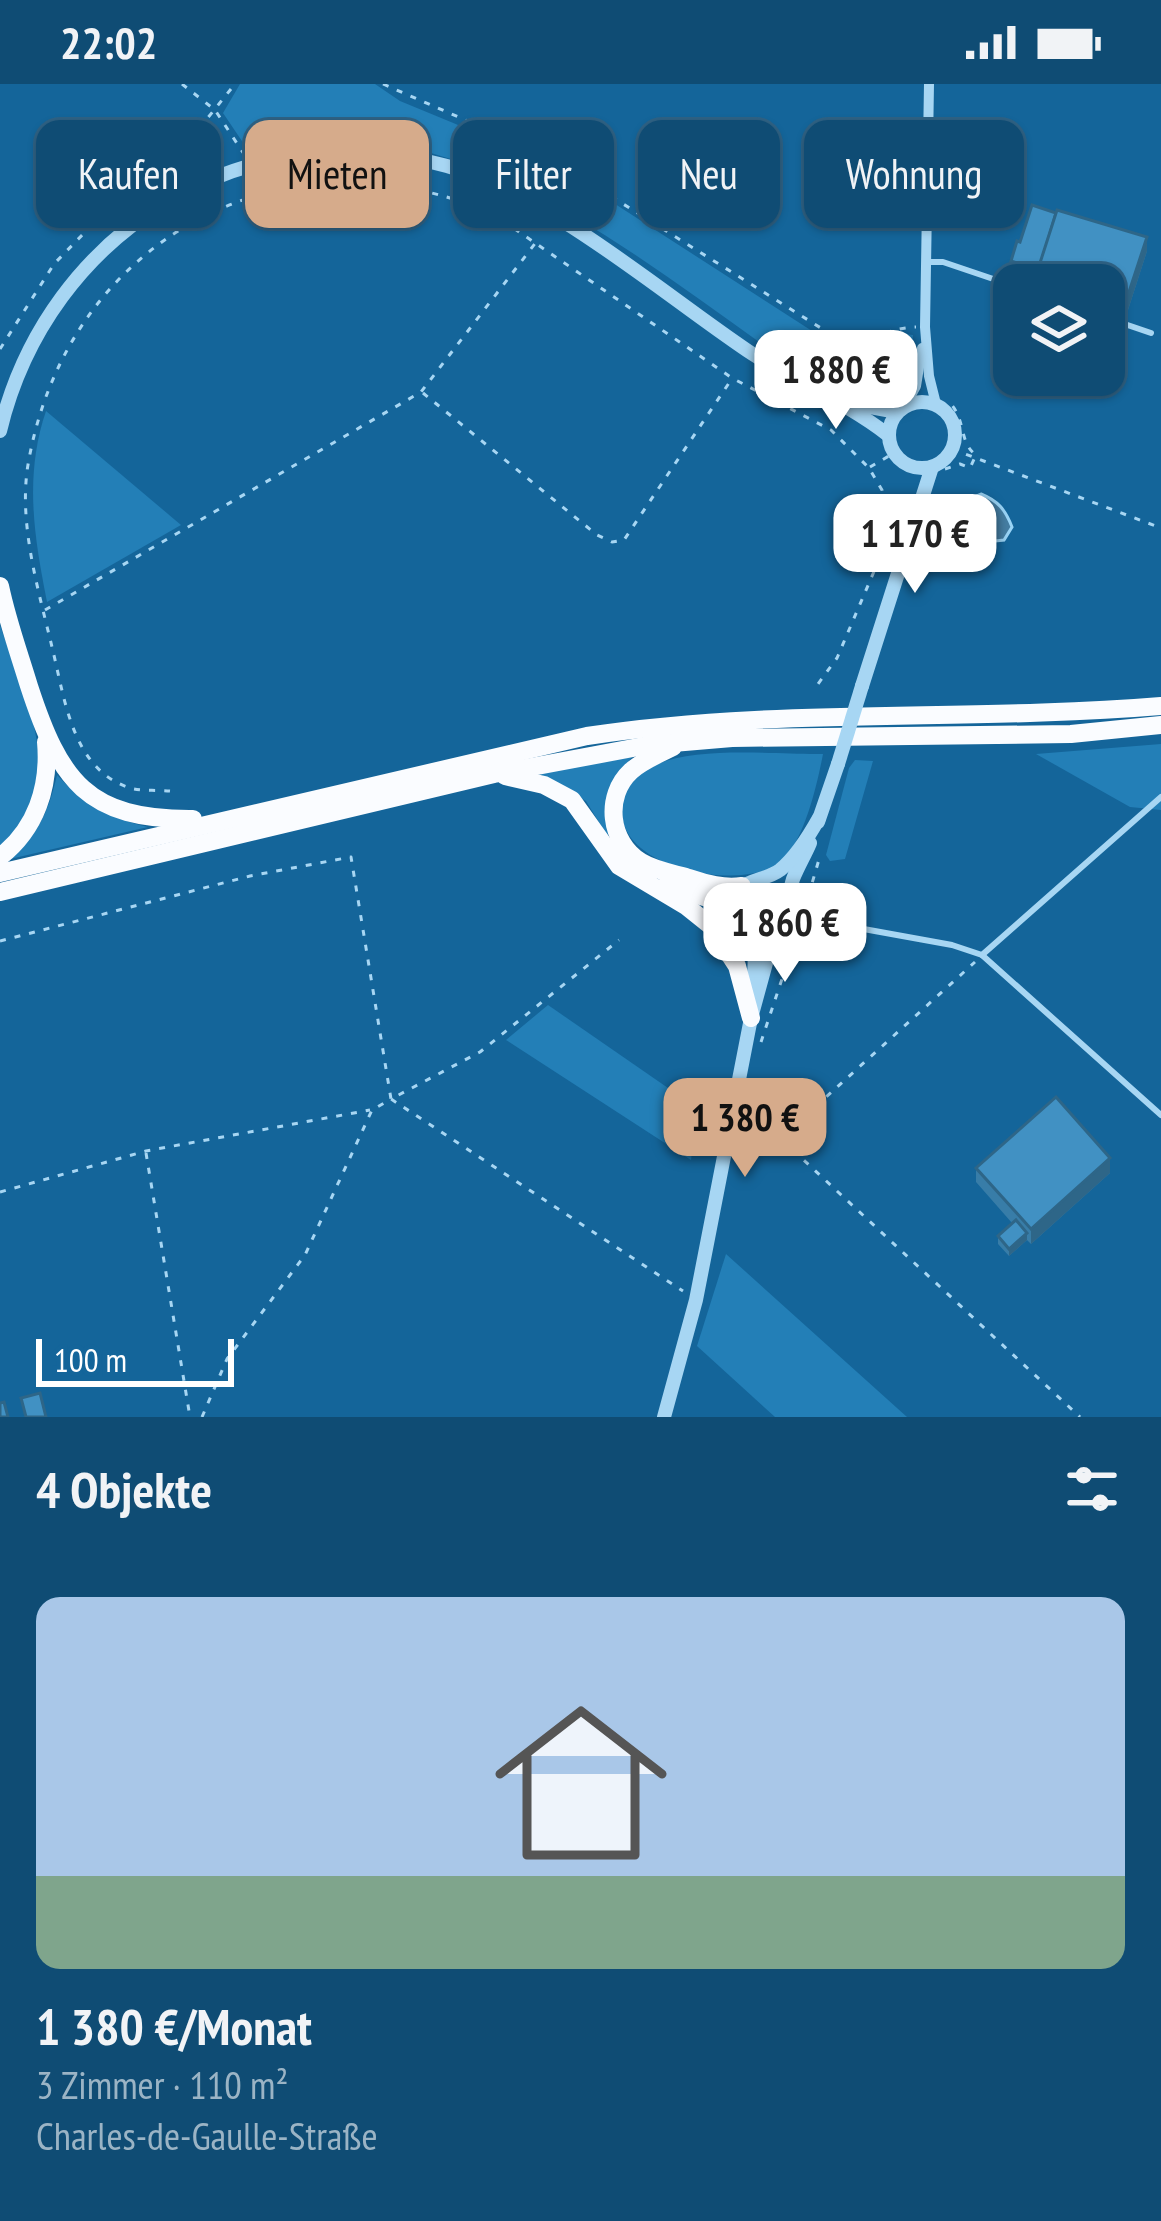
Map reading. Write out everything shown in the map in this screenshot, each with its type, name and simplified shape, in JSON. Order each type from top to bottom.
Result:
[{"type":"highway","points":[[0,586],[44,731],[47,757],[41,797],[22,836],[0,857]]},
{"type":"highway","points":[[0,873],[587,736],[658,725],[1068,714],[1161,706]]},
{"type":"highway","points":[[0,892],[584,755],[685,741],[1071,734],[1161,725]]},
{"type":"highway","points":[[44,731],[66,771],[88,793],[114,808],[158,819],[228,819]]},
{"type":"highway","points":[[685,741],[625,778],[614,804],[616,831],[626,849],[650,866],[718,886],[742,886]]},
{"type":"highway","points":[[494,774],[544,785],[572,800],[614,860],[699,915],[722,939],[737,966],[751,1018]]},
{"type":"highway","points":[[642,882],[715,900],[734,914]]},
{"type":"street","points":[[790,897],[838,764],[910,526],[932,466],[952,449],[955,434],[952,420],[936,404],[928,376],[929,84]]},
{"type":"street","points":[[429,163],[474,175],[543,210],[810,389],[889,435]]},
{"type":"street","points":[[0,431],[27,352],[54,306],[88,264],[161,204],[245,167]]},
{"type":"street","points":[[926,327],[916,386],[889,435],[894,453],[907,464],[932,466]]},
{"type":"street","points":[[810,389],[860,407],[901,409],[920,401],[936,404]]},
{"type":"street","points":[[907,464],[913,488],[910,526]]},
{"type":"street","points":[[751,1018],[752,941],[734,914],[734,899],[742,886],[789,862],[819,818]]},
{"type":"street","points":[[746,932],[775,934],[796,917],[780,884],[764,878]]},
{"type":"street","points":[[664,1417],[697,1300],[751,1018],[775,934]]},
{"type":"lane","points":[[926,262],[943,262],[993,279]]},
{"type":"lane","points":[[1125,324],[1150,333]]},
{"type":"lane","points":[[982,956],[1161,797]]},
{"type":"lane","points":[[796,917],[952,945],[982,956],[1161,1115]]},
{"type":"path","points":[[182,84],[215,110],[245,158]]},
{"type":"path","points":[[0,349],[54,264],[88,230],[169,166],[235,84]]},
{"type":"path","points":[[383,84],[531,151],[832,335],[850,342],[865,341],[886,328],[926,327]]},
{"type":"path","points":[[170,791],[132,788],[104,773],[82,752],[68,715],[43,610],[27,524],[28,463],[45,390],[105,289],[189,224],[255,194],[348,181],[458,198],[536,242],[732,378],[831,430],[869,468],[882,490],[889,522],[881,555],[836,658],[818,684]]},
{"type":"path","points":[[43,610],[421,392],[536,242]]},
{"type":"path","points":[[421,392],[597,535],[612,542],[624,540],[662,489],[732,378]]},
{"type":"path","points":[[952,449],[1158,527],[1161,521]]},
{"type":"path","points":[[869,468],[894,453]]},
{"type":"path","points":[[760,1045],[796,917],[823,847]]},
{"type":"path","points":[[0,941],[250,876],[352,857],[391,1099],[697,1300]]},
{"type":"path","points":[[0,1192],[146,1151],[372,1110],[480,1052],[619,940]]},
{"type":"path","points":[[780,1138],[982,956]]},
{"type":"path","points":[[202,1417],[227,1359],[304,1255],[372,1110]]},
{"type":"path","points":[[733,1110],[755,1116],[780,1138],[1080,1417]]},
{"type":"path","points":[[146,1151],[190,1417]]},
{"type":"shaded area","points":[[240,84],[375,84],[400,101],[453,123],[453,160],[429,153],[429,120],[245,120],[245,146],[223,113]]},
{"type":"shaded area","points":[[614,203],[638,219],[638,228],[652,228],[854,358],[871,356],[892,332],[913,335],[906,388],[892,402],[881,405],[834,388],[795,367],[593,228],[614,228]]},
{"type":"shaded area","points":[[46,411],[181,525],[47,602],[33,483]]},
{"type":"shaded area","points":[[981,494],[1004,510],[1012,527],[1004,540],[976,543],[958,528],[956,510]]},
{"type":"shaded area","points":[[0,625],[33,722],[39,772],[26,818],[0,846]]},
{"type":"shaded area","points":[[1161,744],[1161,810],[1130,807],[1036,754]]},
{"type":"shaded area","points":[[711,753],[823,754],[799,835],[786,857],[769,869],[745,875],[687,870],[638,845],[624,826],[623,802],[629,786],[646,770],[669,760]]},
{"type":"shaded area","points":[[632,757],[610,788],[608,837],[586,801],[538,773]]},
{"type":"shaded area","points":[[855,760],[873,761],[845,859],[830,861],[826,855]]},
{"type":"shaded area","points":[[57,775],[98,809],[148,827],[10,859],[41,822]]},
{"type":"shaded area","points":[[763,889],[776,894],[781,907],[776,920],[763,925],[750,920],[745,907],[750,894]]},
{"type":"shaded area","points":[[548,1005],[697,1108],[691,1160],[506,1040]]},
{"type":"shaded area","points":[[726,1254],[907,1417],[775,1417],[697,1346]]},
{"type":"building","points":[[1032,205],[1056,213],[1041,264],[1011,261]]},
{"type":"building","points":[[1057,210],[1147,237],[1128,295],[1125,264],[1040,264]]},
{"type":"building","points":[[1056,1097],[1110,1158],[1031,1229],[976,1168]]},
{"type":"building","points":[[1016,1220],[1027,1233],[1009,1249],[998,1236]]},
{"type":"building","points":[[40,1393],[46,1417],[26,1417],[21,1398]]}]
